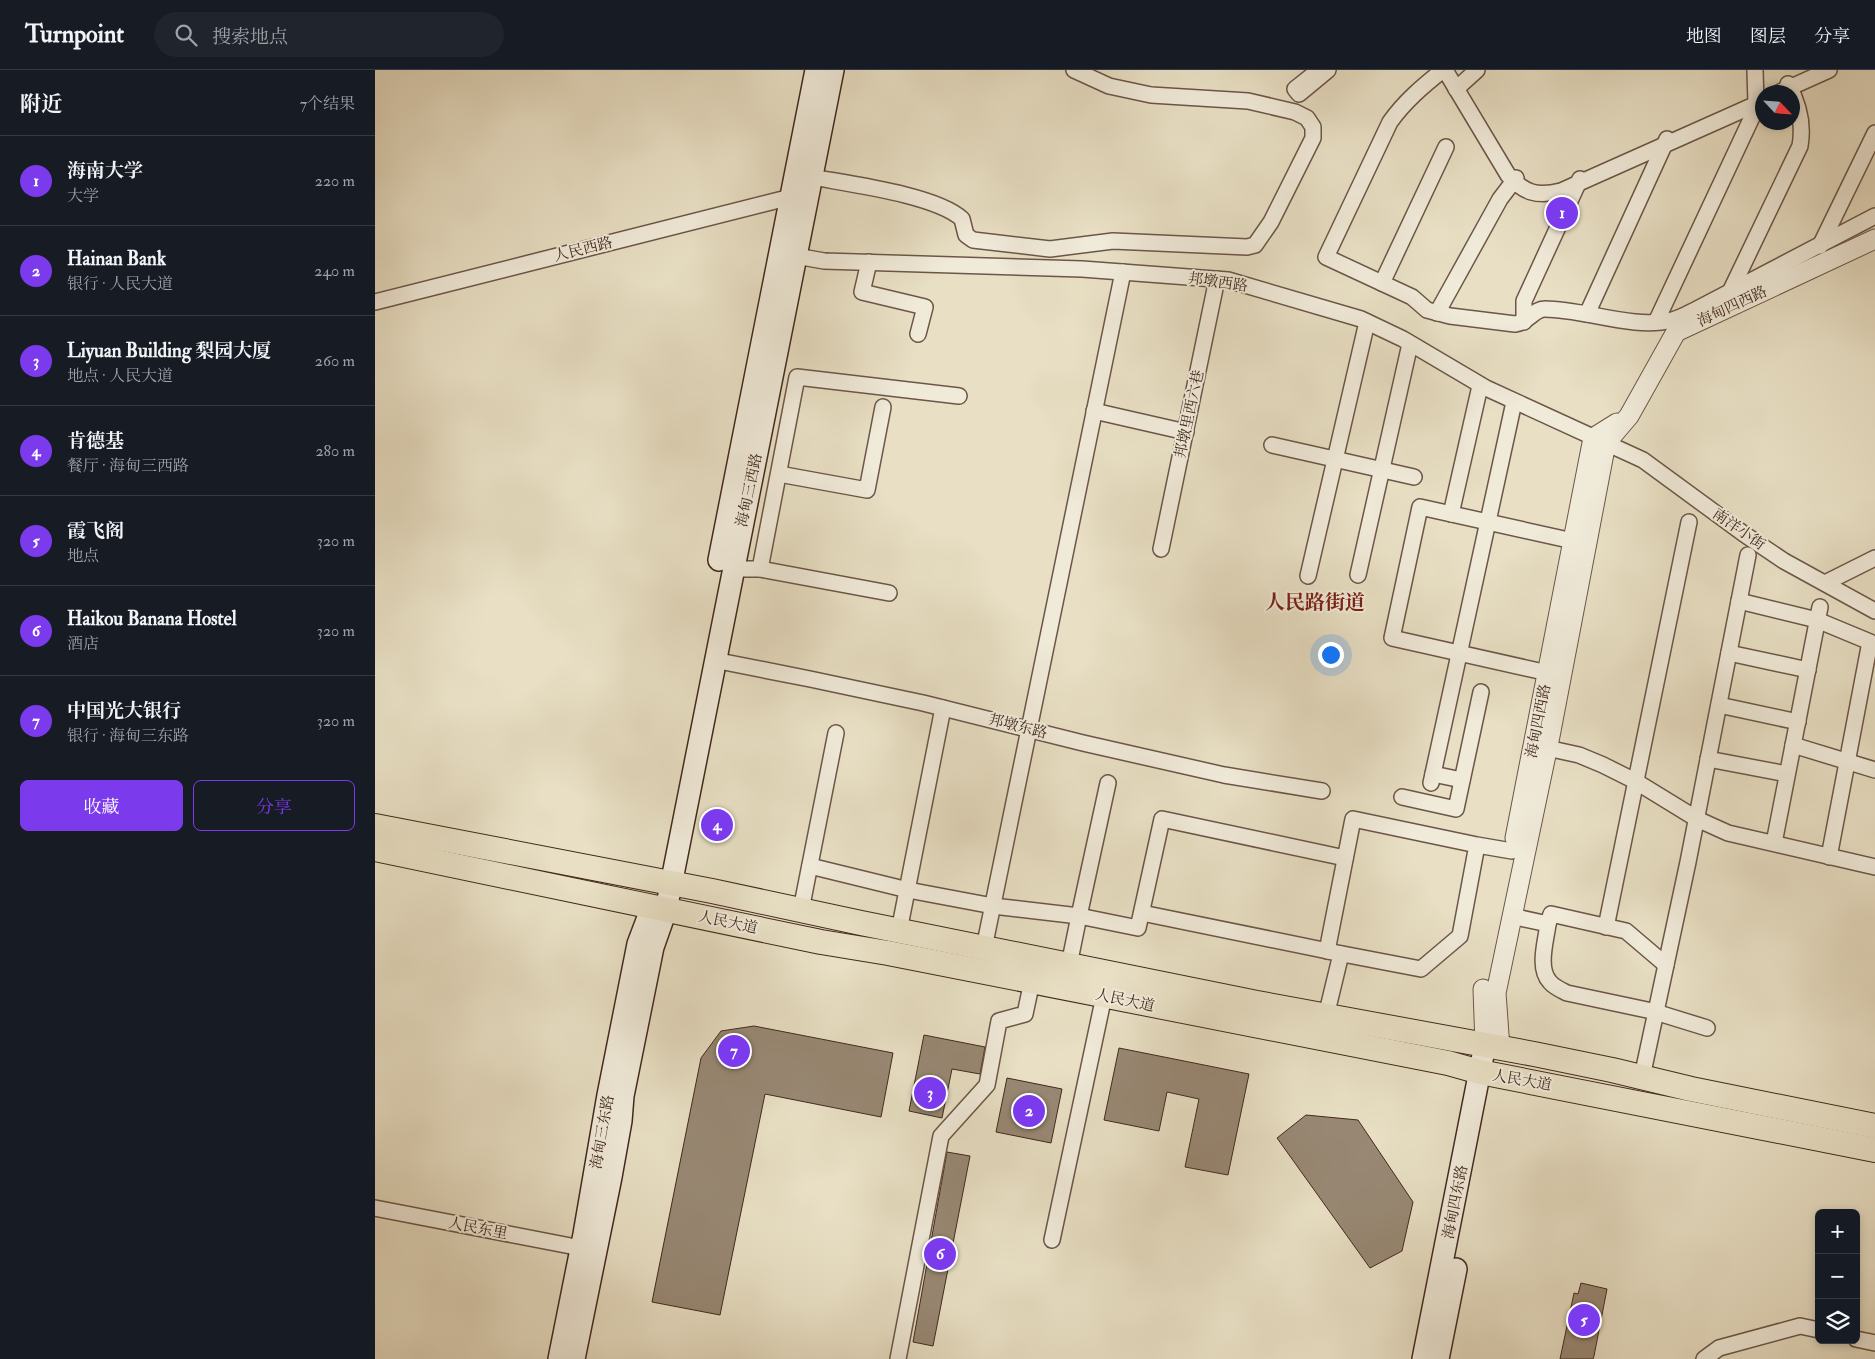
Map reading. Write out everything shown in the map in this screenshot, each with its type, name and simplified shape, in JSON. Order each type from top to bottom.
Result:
[{"type":"main road","name":"海甸三西路","points":[[659,909],[816,70]]},
{"type":"main road","name":"海甸三西路","points":[[664,882],[715,660],[833,70]]},
{"type":"main road","name":"人民大道","points":[[375,826],[664,882],[1326,1016],[1493,1046],[1691,1089],[1875,1126]]},
{"type":"main road","name":"人民大道","points":[[375,849],[821,942],[857,947],[1448,1063],[1487,1074],[1875,1150]]},
{"type":"main road","name":"海甸三东路","points":[[559,1359],[638,944],[659,909]]},
{"type":"main road","points":[[574,1359],[612,1167],[623,1096],[659,909]]},
{"type":"main road","name":"海甸四东路","points":[[1423,1359],[1493,1046]]},
{"type":"main road","name":"海甸四东路","points":[[1438,1359],[1487,1074]]},
{"type":"street","points":[[812,177],[907,196],[945,208],[962,219],[965,235],[973,240],[1050,249],[1113,241],[1247,247],[1255,245],[1271,222],[1313,138],[1313,127],[1307,118],[1295,112],[1248,101],[1151,95],[1109,86],[1077,70]]},
{"type":"street","points":[[1319,70],[1295,89],[1299,94],[1329,70]]},
{"type":"street","points":[[1755,102],[1579,180],[1560,187],[1547,189],[1527,186],[1515,180],[1458,87],[1444,70],[1415,92],[1390,122],[1325,257],[1412,297],[1427,310],[1437,313],[1475,320],[1515,324],[1524,322],[1541,309],[1587,314],[1615,320],[1656,322],[1683,316],[1821,246],[1875,216]]},
{"type":"street","points":[[1451,70],[1458,87]]},
{"type":"street","points":[[1458,87],[1477,70]]},
{"type":"street","points":[[1755,70],[1757,85]]},
{"type":"street","points":[[1791,85],[1818,70]]},
{"type":"street","points":[[1793,85],[1829,70]]},
{"type":"street","points":[[1656,322],[1755,110]]},
{"type":"street","points":[[1729,292],[1800,146],[1802,120],[1800,116]]},
{"type":"street","points":[[1821,246],[1875,133]]},
{"type":"street","points":[[1587,314],[1667,141]]},
{"type":"street","points":[[1381,283],[1446,147]]},
{"type":"street","points":[[1437,313],[1500,199],[1515,180]]},
{"type":"street","points":[[1524,322],[1524,301],[1579,180]]},
{"type":"street","name":"人民西路","points":[[375,302],[791,197]]},
{"type":"street","name":"海甸四西路","points":[[1493,1046],[1483,990],[1573,541],[1600,440],[1629,416],[1676,332],[1875,239]]},
{"type":"street","name":"邦墩西路","points":[[796,256],[824,261],[1123,272],[1228,280],[1367,322],[1410,344],[1480,386],[1600,440]]},
{"type":"street","points":[[869,262],[862,292],[925,307],[918,334]]},
{"type":"street","points":[[984,948],[1123,272]]},
{"type":"street","name":"邦墩里西六巷","points":[[1161,549],[1217,279]]},
{"type":"street","points":[[1309,576],[1367,322]]},
{"type":"street","points":[[1358,575],[1410,344]]},
{"type":"street","points":[[760,569],[797,377],[959,396]]},
{"type":"street","points":[[1451,514],[1480,386]]},
{"type":"street","points":[[1462,780],[1432,778],[1514,402]]},
{"type":"street","points":[[779,474],[867,490],[883,407]]},
{"type":"street","points":[[1094,411],[1186,432]]},
{"type":"street","name":"海甸四西路","points":[[1493,1046],[1495,993],[1547,748],[1600,440]]},
{"type":"street","name":"南洋小街","points":[[1600,440],[1643,460],[1784,561],[1875,611]]},
{"type":"street","points":[[1272,445],[1414,477]]},
{"type":"street","points":[[1547,674],[1392,638],[1420,507],[1573,541]]},
{"type":"street","points":[[1606,927],[1689,522]]},
{"type":"street","points":[[1642,1077],[1697,819],[1748,555]]},
{"type":"street","points":[[1825,583],[1875,558]]},
{"type":"street","points":[[733,569],[760,569],[889,593]]},
{"type":"street","points":[[1739,602],[1819,614],[1870,642],[1829,857]]},
{"type":"street","points":[[1774,843],[1819,614]]},
{"type":"street","points":[[1729,653],[1808,670]]},
{"type":"street","name":"邦墩东路","points":[[715,660],[943,708],[1083,743],[1224,775],[1322,791]]},
{"type":"street","points":[[1402,798],[1456,809],[1481,692]]},
{"type":"street","points":[[1719,705],[1798,722]]},
{"type":"street","points":[[899,931],[943,708]]},
{"type":"street","points":[[801,910],[836,733]]},
{"type":"street","points":[[1793,745],[1875,770]]},
{"type":"street","points":[[1547,748],[1603,764],[1697,819],[1728,833],[1875,867]]},
{"type":"street","points":[[1709,759],[1787,774]]},
{"type":"street","points":[[1069,965],[1108,783]]},
{"type":"street","points":[[810,866],[907,890],[993,906],[1079,916],[1138,928],[1162,819],[1345,858]]},
{"type":"street","points":[[1334,952],[1327,951],[1353,819],[1512,851]]},
{"type":"street","points":[[1141,913],[1421,969],[1460,936],[1477,845]]},
{"type":"street","points":[[1666,965],[1626,931],[1551,914],[1544,951],[1543,971],[1549,982],[1567,993],[1656,1012],[1707,1028]]},
{"type":"street","points":[[1511,916],[1548,924]]},
{"type":"street","points":[[1326,1016],[1334,952]]},
{"type":"street","points":[[898,1359],[941,1136],[987,1085],[999,1021],[1025,1014],[1032,981]]},
{"type":"street","points":[[1052,1240],[1104,996]]},
{"type":"street","name":"人民东里","points":[[375,1208],[581,1248]]},
{"type":"street","points":[[1704,1359],[1719,1348],[1800,1326],[1815,1329]]},
{"type":"street","points":[[1860,1340],[1875,1343]]},
{"type":"building","points":[[754,1026],[893,1053],[881,1117],[765,1094],[720,1315],[652,1302],[701,1058],[721,1031]]},
{"type":"building","points":[[924,1035],[985,1047],[980,1074],[952,1069],[942,1118],[909,1111]]},
{"type":"building","points":[[1119,1048],[1249,1074],[1228,1175],[1185,1167],[1199,1099],[1167,1092],[1159,1131],[1104,1120]]},
{"type":"building","points":[[1007,1078],[1062,1089],[1051,1143],[996,1132]]},
{"type":"building","points":[[1306,1115],[1358,1120],[1413,1202],[1402,1251],[1370,1268],[1277,1138]]},
{"type":"building","points":[[947,1152],[970,1156],[933,1346],[913,1342]]},
{"type":"building","points":[[1581,1283],[1607,1289],[1594,1356],[1593,1359],[1560,1359],[1574,1293],[1578,1294]]},
{"type":"place","name":"海南大学","points":[[1562,213]]},
{"type":"place","name":"肯德基","points":[[717,825]]},
{"type":"place","name":"中国光大银行","points":[[734,1051]]},
{"type":"place","name":"Liyuan Building 梨园大厦","points":[[930,1093]]},
{"type":"place","name":"Hainan Bank","points":[[1029,1111]]},
{"type":"place","name":"Haikou Banana Hostel","points":[[940,1254]]},
{"type":"place","name":"霞飞阁","points":[[1584,1320]]},
{"type":"district","name":"人民路街道","points":[[1315,602]]}]
